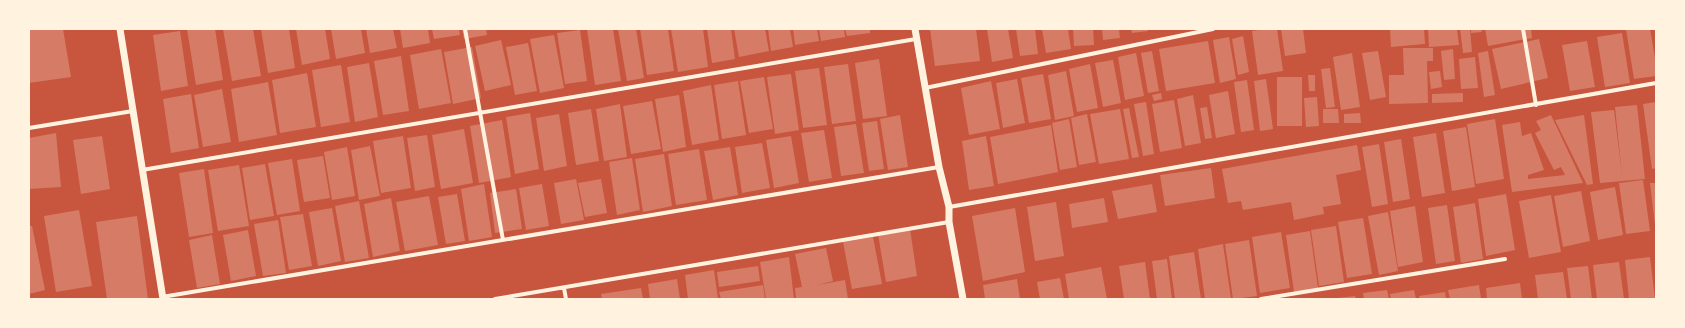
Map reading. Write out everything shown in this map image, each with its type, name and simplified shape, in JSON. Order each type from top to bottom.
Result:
[{"type":"street","points":[[120,29],[163,298],[939,168]]},
{"type":"street","points":[[465,29],[503,240]]},
{"type":"street","points":[[915,29],[939,168],[949,207],[949,222],[963,299]]},
{"type":"street","points":[[925,88],[1212,29]]},
{"type":"street","points":[[1522,29],[1536,105]]},
{"type":"street","points":[[142,170],[916,39]]},
{"type":"street","points":[[949,207],[1656,84]]},
{"type":"street","points":[[29,128],[133,111]]},
{"type":"street","points":[[495,299],[949,222]]},
{"type":"street","points":[[1261,299],[1505,259]]},
{"type":"street","points":[[564,288],[566,299]]},
{"type":"building","points":[[29,29],[63,29],[71,77],[29,83]]},
{"type":"building","points":[[187,29],[215,29],[223,80],[196,85]]},
{"type":"building","points":[[223,29],[253,29],[261,76],[232,81]]},
{"type":"building","points":[[261,29],[289,29],[295,68],[268,73]]},
{"type":"building","points":[[296,29],[325,29],[330,59],[302,65]]},
{"type":"building","points":[[331,29],[361,29],[365,53],[336,59]]},
{"type":"building","points":[[366,29],[393,29],[397,48],[370,53]]},
{"type":"building","points":[[400,29],[428,29],[430,43],[403,48]]},
{"type":"building","points":[[432,29],[459,29],[460,35],[434,39]]},
{"type":"building","points":[[462,29],[486,29],[487,35],[464,39]]},
{"type":"building","points":[[587,29],[613,29],[621,81],[595,85]]},
{"type":"building","points":[[618,29],[636,29],[644,78],[627,81]]},
{"type":"building","points":[[640,29],[668,29],[674,71],[647,75]]},
{"type":"building","points":[[671,29],[703,29],[708,67],[678,72]]},
{"type":"building","points":[[707,29],[731,29],[735,59],[712,63]]},
{"type":"building","points":[[734,29],[765,29],[769,51],[739,57]]},
{"type":"building","points":[[768,29],[790,29],[793,47],[771,51]]},
{"type":"building","points":[[793,29],[817,29],[819,41],[795,45]]},
{"type":"building","points":[[819,29],[844,29],[845,37],[821,41]]},
{"type":"building","points":[[845,29],[870,29],[870,33],[847,36]]},
{"type":"building","points":[[930,29],[976,29],[980,61],[935,66]]},
{"type":"building","points":[[987,29],[1008,29],[1013,58],[992,62]]},
{"type":"building","points":[[1016,29],[1035,29],[1038,54],[1020,56]]},
{"type":"building","points":[[1042,29],[1068,29],[1071,49],[1046,53]]},
{"type":"building","points":[[1073,29],[1093,29],[1094,45],[1074,46]]},
{"type":"building","points":[[1102,29],[1119,29],[1120,38],[1103,40]]},
{"type":"building","points":[[1131,29],[1148,29],[1148,31],[1132,33]]},
{"type":"building","points":[[1277,29],[1283,71],[1258,75],[1252,31]]},
{"type":"building","points":[[1281,29],[1303,29],[1306,53],[1285,56]]},
{"type":"building","points":[[1390,29],[1424,29],[1425,44],[1391,47]]},
{"type":"building","points":[[1428,29],[1457,29],[1459,45],[1429,47]]},
{"type":"building","points":[[1460,29],[1470,29],[1472,52],[1463,53]]},
{"type":"building","points":[[1471,29],[1481,29],[1482,32],[1471,33]]},
{"type":"building","points":[[1485,29],[1531,29],[1532,38],[1488,46]]},
{"type":"building","points":[[1626,29],[1650,29],[1656,64],[1656,76],[1634,79]]},
{"type":"building","points":[[580,30],[587,81],[565,84],[557,33]]},
{"type":"building","points":[[180,31],[188,86],[161,91],[153,35]]},
{"type":"building","points":[[1622,33],[1630,83],[1605,87],[1597,37]]},
{"type":"building","points":[[554,35],[564,88],[540,93],[530,39]]},
{"type":"building","points":[[1243,36],[1249,72],[1238,75],[1232,39]]},
{"type":"building","points":[[1229,37],[1236,79],[1220,83],[1213,40]]},
{"type":"building","points":[[1539,39],[1548,78],[1501,89],[1492,49]]},
{"type":"building","points":[[501,40],[511,85],[485,91],[475,46]]},
{"type":"building","points":[[1208,41],[1215,83],[1166,91],[1159,49]]},
{"type":"building","points":[[1587,41],[1595,87],[1570,91],[1562,45]]},
{"type":"building","points":[[528,43],[537,91],[515,95],[506,47]]},
{"type":"building","points":[[472,47],[481,98],[453,104],[444,52]]},
{"type":"building","points":[[1403,48],[1433,48],[1433,61],[1427,61],[1428,103],[1389,104],[1389,75],[1404,75]]},
{"type":"building","points":[[441,49],[451,103],[419,109],[410,55]]},
{"type":"building","points":[[1453,49],[1455,79],[1444,80],[1441,51]]},
{"type":"building","points":[[1152,51],[1159,91],[1148,93],[1141,53]]},
{"type":"building","points":[[1378,51],[1386,97],[1370,100],[1362,53]]},
{"type":"building","points":[[1488,51],[1495,95],[1484,97],[1478,53]]},
{"type":"building","points":[[1136,53],[1144,96],[1125,100],[1118,57]]},
{"type":"building","points":[[1352,53],[1360,107],[1341,110],[1333,57]]},
{"type":"building","points":[[401,56],[409,111],[383,115],[374,61]]},
{"type":"building","points":[[1475,57],[1478,88],[1461,89],[1459,59]]},
{"type":"building","points":[[879,59],[887,116],[863,119],[855,63]]},
{"type":"building","points":[[1113,60],[1121,103],[1103,107],[1095,63]]},
{"type":"building","points":[[369,63],[378,117],[355,122],[347,67]]},
{"type":"building","points":[[848,64],[856,121],[832,124],[824,67]]},
{"type":"building","points":[[1090,64],[1098,108],[1077,112],[1069,69]]},
{"type":"building","points":[[341,65],[350,122],[321,127],[312,70]]},
{"type":"building","points":[[819,68],[827,125],[803,128],[795,71]]},
{"type":"building","points":[[1330,68],[1335,107],[1326,108],[1321,69]]},
{"type":"building","points":[[1066,71],[1074,116],[1055,120],[1048,75]]},
{"type":"building","points":[[1440,71],[1442,87],[1431,89],[1429,72]]},
{"type":"building","points":[[307,73],[316,127],[280,133],[272,80]]},
{"type":"building","points":[[791,74],[799,130],[775,134],[767,77]]},
{"type":"building","points":[[1043,74],[1051,119],[1029,123],[1021,78]]},
{"type":"building","points":[[1308,75],[1315,75],[1315,91],[1309,91]]},
{"type":"building","points":[[764,77],[773,129],[749,133],[740,81]]},
{"type":"building","points":[[1277,77],[1302,77],[1302,126],[1277,126]]},
{"type":"building","points":[[1017,79],[1025,123],[1003,128],[996,83]]},
{"type":"building","points":[[1266,79],[1273,129],[1260,131],[1254,81]]},
{"type":"building","points":[[1247,80],[1254,130],[1241,132],[1234,82]]},
{"type":"building","points":[[738,81],[746,135],[722,139],[714,85]]},
{"type":"building","points":[[991,81],[1000,129],[969,135],[961,88]]},
{"type":"building","points":[[268,82],[277,135],[239,142],[231,89]]},
{"type":"building","points":[[711,85],[719,140],[692,145],[683,91]]},
{"type":"building","points":[[222,89],[231,142],[203,147],[194,95]]},
{"type":"building","points":[[1228,91],[1235,134],[1216,138],[1209,95]]},
{"type":"building","points":[[1161,93],[1162,99],[1154,101],[1152,95]]},
{"type":"building","points":[[1463,93],[1463,102],[1432,103],[1432,94]]},
{"type":"building","points":[[191,94],[199,148],[171,153],[163,99]]},
{"type":"building","points":[[679,95],[686,147],[663,152],[655,99]]},
{"type":"building","points":[[1193,95],[1201,143],[1185,146],[1177,99]]},
{"type":"building","points":[[1317,97],[1319,126],[1306,127],[1304,98]]},
{"type":"building","points":[[1174,100],[1182,148],[1160,152],[1152,104]]},
{"type":"building","points":[[652,101],[661,149],[631,154],[623,106]]},
{"type":"building","points":[[1146,102],[1154,154],[1143,156],[1134,104]]},
{"type":"building","points":[[1656,102],[1656,168],[1652,169],[1643,104]]},
{"type":"building","points":[[620,104],[627,157],[604,161],[596,109]]},
{"type":"building","points":[[1637,105],[1645,179],[1600,183],[1591,112],[1614,110],[1622,175],[1615,107]]},
{"type":"building","points":[[1207,107],[1212,138],[1205,139],[1200,108]]},
{"type":"building","points":[[1129,108],[1139,157],[1132,158],[1123,109]]},
{"type":"building","points":[[591,109],[599,161],[576,165],[568,113]]},
{"type":"building","points":[[1120,109],[1129,159],[1099,164],[1090,114]]},
{"type":"building","points":[[1323,109],[1338,109],[1339,123],[1323,123]]},
{"type":"building","points":[[530,113],[539,169],[515,174],[506,117]]},
{"type":"building","points":[[1360,113],[1361,123],[1344,123],[1344,114]]},
{"type":"building","points":[[559,114],[567,166],[544,171],[536,118]]},
{"type":"building","points":[[1087,114],[1096,162],[1079,165],[1071,118]]},
{"type":"building","points":[[900,115],[908,167],[888,170],[880,119]]},
{"type":"building","points":[[1551,115],[1583,183],[1512,192],[1502,125],[1520,122],[1522,136],[1531,133],[1544,170],[1528,175],[1528,179],[1565,175],[1561,167],[1554,170],[1535,133],[1541,130],[1536,121]]},
{"type":"building","points":[[1584,115],[1593,184],[1587,185],[1555,120]]},
{"type":"building","points":[[1069,119],[1077,167],[1060,170],[1052,123]]},
{"type":"building","points":[[1495,119],[1504,179],[1476,184],[1467,124]]},
{"type":"building","points":[[502,120],[511,177],[479,183],[470,126]]},
{"type":"building","points":[[877,121],[884,169],[869,171],[862,123]]},
{"type":"building","points":[[856,124],[864,173],[841,176],[834,127]]},
{"type":"building","points":[[1051,125],[1058,172],[998,184],[990,137]]},
{"type":"building","points":[[1466,127],[1475,187],[1452,191],[1443,131]]},
{"type":"building","points":[[464,129],[473,183],[441,189],[432,135]]},
{"type":"building","points":[[824,130],[832,178],[809,182],[801,133]]},
{"type":"building","points":[[56,133],[61,187],[29,189],[29,138]]},
{"type":"building","points":[[1436,133],[1445,193],[1422,197],[1413,137]]},
{"type":"building","points":[[427,135],[435,187],[415,191],[407,138]]},
{"type":"building","points":[[102,136],[110,189],[81,194],[73,140]]},
{"type":"building","points":[[403,136],[411,188],[381,193],[373,141]]},
{"type":"building","points":[[791,136],[799,183],[774,188],[766,140]]},
{"type":"building","points":[[986,136],[994,186],[969,190],[962,141]]},
{"type":"building","points":[[1401,139],[1410,199],[1393,202],[1384,142]]},
{"type":"building","points":[[762,143],[770,188],[742,193],[735,147]]},
{"type":"building","points":[[1379,144],[1388,204],[1372,207],[1362,147]]},
{"type":"building","points":[[1357,145],[1361,170],[1336,175],[1341,204],[1323,207],[1324,214],[1294,220],[1291,202],[1243,210],[1241,201],[1228,203],[1222,169]]},
{"type":"building","points":[[370,146],[380,196],[359,200],[351,150]]},
{"type":"building","points":[[347,147],[355,196],[332,200],[324,152]]},
{"type":"building","points":[[730,147],[738,195],[713,200],[704,151]]},
{"type":"building","points":[[699,149],[707,200],[676,205],[668,154]]},
{"type":"building","points":[[664,154],[672,206],[643,212],[635,159]]},
{"type":"building","points":[[323,156],[330,198],[304,202],[297,160]]},
{"type":"building","points":[[632,158],[640,210],[617,215],[609,162]]},
{"type":"building","points":[[292,159],[300,211],[277,215],[268,163]]},
{"type":"building","points":[[265,164],[274,216],[250,220],[242,168]]},
{"type":"building","points":[[239,165],[249,226],[218,231],[208,170]]},
{"type":"building","points":[[1211,168],[1215,198],[1165,206],[1160,175]]},
{"type":"building","points":[[204,169],[213,233],[189,237],[179,173]]},
{"type":"building","points":[[576,179],[584,220],[561,224],[554,183]]},
{"type":"building","points":[[601,179],[607,213],[585,217],[578,183]]},
{"type":"building","points":[[1643,180],[1650,231],[1626,234],[1619,183]]},
{"type":"building","points":[[1650,183],[1656,183],[1656,225],[1655,225]]},
{"type":"building","points":[[484,184],[492,237],[469,241],[461,189]]},
{"type":"building","points":[[542,184],[549,226],[526,230],[519,188]]},
{"type":"building","points":[[1152,184],[1157,212],[1118,219],[1112,191]]},
{"type":"building","points":[[1615,187],[1623,235],[1598,240],[1590,192]]},
{"type":"building","points":[[516,189],[522,229],[495,233],[490,193]]},
{"type":"building","points":[[1581,191],[1590,241],[1563,247],[1554,196]]},
{"type":"building","points":[[457,194],[465,241],[446,244],[438,197]]},
{"type":"building","points":[[1506,194],[1515,250],[1486,256],[1478,199]]},
{"type":"building","points":[[1551,195],[1561,252],[1529,258],[1519,201]]},
{"type":"building","points":[[429,196],[438,245],[405,251],[396,202]]},
{"type":"building","points":[[391,198],[400,251],[373,257],[364,204]]},
{"type":"building","points":[[1104,198],[1108,222],[1072,228],[1069,204]]},
{"type":"building","points":[[359,201],[369,258],[345,262],[335,206]]},
{"type":"building","points":[[1056,202],[1064,256],[1035,261],[1027,207]]},
{"type":"building","points":[[1475,203],[1483,259],[1461,263],[1453,207]]},
{"type":"building","points":[[1447,205],[1455,261],[1436,264],[1428,208]]},
{"type":"building","points":[[1415,206],[1423,262],[1398,267],[1390,211]]},
{"type":"building","points":[[332,208],[341,261],[318,266],[309,212]]},
{"type":"building","points":[[1015,208],[1025,272],[983,281],[972,216]]},
{"type":"building","points":[[79,210],[92,286],[56,292],[44,216]]},
{"type":"building","points":[[1388,212],[1398,271],[1379,275],[1368,216]]},
{"type":"building","points":[[303,214],[312,266],[289,270],[280,217]]},
{"type":"building","points":[[137,216],[148,299],[107,299],[96,222]]},
{"type":"building","points":[[1363,218],[1372,274],[1347,278],[1338,222]]},
{"type":"building","points":[[278,220],[286,273],[263,276],[254,224]]},
{"type":"building","points":[[29,226],[32,226],[45,290],[29,294]]},
{"type":"building","points":[[1336,226],[1344,282],[1319,286],[1311,230]]},
{"type":"building","points":[[910,229],[917,276],[886,282],[878,234]]},
{"type":"building","points":[[248,230],[256,276],[231,281],[223,235]]},
{"type":"building","points":[[1310,231],[1318,288],[1294,292],[1286,235]]},
{"type":"building","points":[[1281,232],[1290,288],[1260,293],[1252,237]]},
{"type":"building","points":[[212,235],[220,284],[197,288],[189,240]]},
{"type":"building","points":[[873,237],[882,284],[852,289],[843,242]]},
{"type":"building","points":[[1249,240],[1257,296],[1233,299],[1225,244]]},
{"type":"building","points":[[1223,244],[1231,299],[1205,299],[1198,249]]},
{"type":"building","points":[[826,248],[833,281],[817,285],[845,280],[848,299],[796,299],[795,288],[802,287],[795,254]]},
{"type":"building","points":[[1194,252],[1201,299],[1175,299],[1169,256]]},
{"type":"building","points":[[789,257],[794,299],[766,299],[760,262]]},
{"type":"building","points":[[1650,257],[1655,299],[1629,299],[1625,260]]},
{"type":"building","points":[[1167,259],[1172,299],[1157,299],[1152,261]]},
{"type":"building","points":[[1145,262],[1150,299],[1124,299],[1119,266]]},
{"type":"building","points":[[1619,262],[1624,299],[1597,299],[1593,265]]},
{"type":"building","points":[[758,266],[760,281],[719,287],[717,272]]},
{"type":"building","points":[[1588,266],[1592,299],[1571,299],[1567,268]]},
{"type":"building","points":[[1101,267],[1107,299],[1069,299],[1065,274]]},
{"type":"building","points":[[714,270],[718,299],[688,299],[685,275]]},
{"type":"building","points":[[1563,272],[1567,299],[1538,299],[1535,275]]},
{"type":"building","points":[[1060,278],[1064,299],[1040,299],[1037,282]]},
{"type":"building","points":[[677,279],[680,299],[650,299],[648,284]]},
{"type":"building","points":[[1017,279],[1020,299],[985,299],[983,285]]},
{"type":"building","points":[[1520,283],[1522,299],[1487,299],[1486,288]]},
{"type":"building","points":[[763,285],[765,299],[721,299],[719,292]]},
{"type":"building","points":[[1479,285],[1481,299],[1450,299],[1448,290]]},
{"type":"building","points":[[641,288],[643,299],[602,299],[601,294]]},
{"type":"building","points":[[1387,290],[1389,299],[1364,299],[1363,293]]},
{"type":"building","points":[[1414,290],[1416,299],[1391,299],[1390,294]]},
{"type":"building","points":[[1445,292],[1446,299],[1420,299],[1419,296]]},
{"type":"building","points":[[1355,296],[1356,299],[1338,299],[1338,298]]}]
